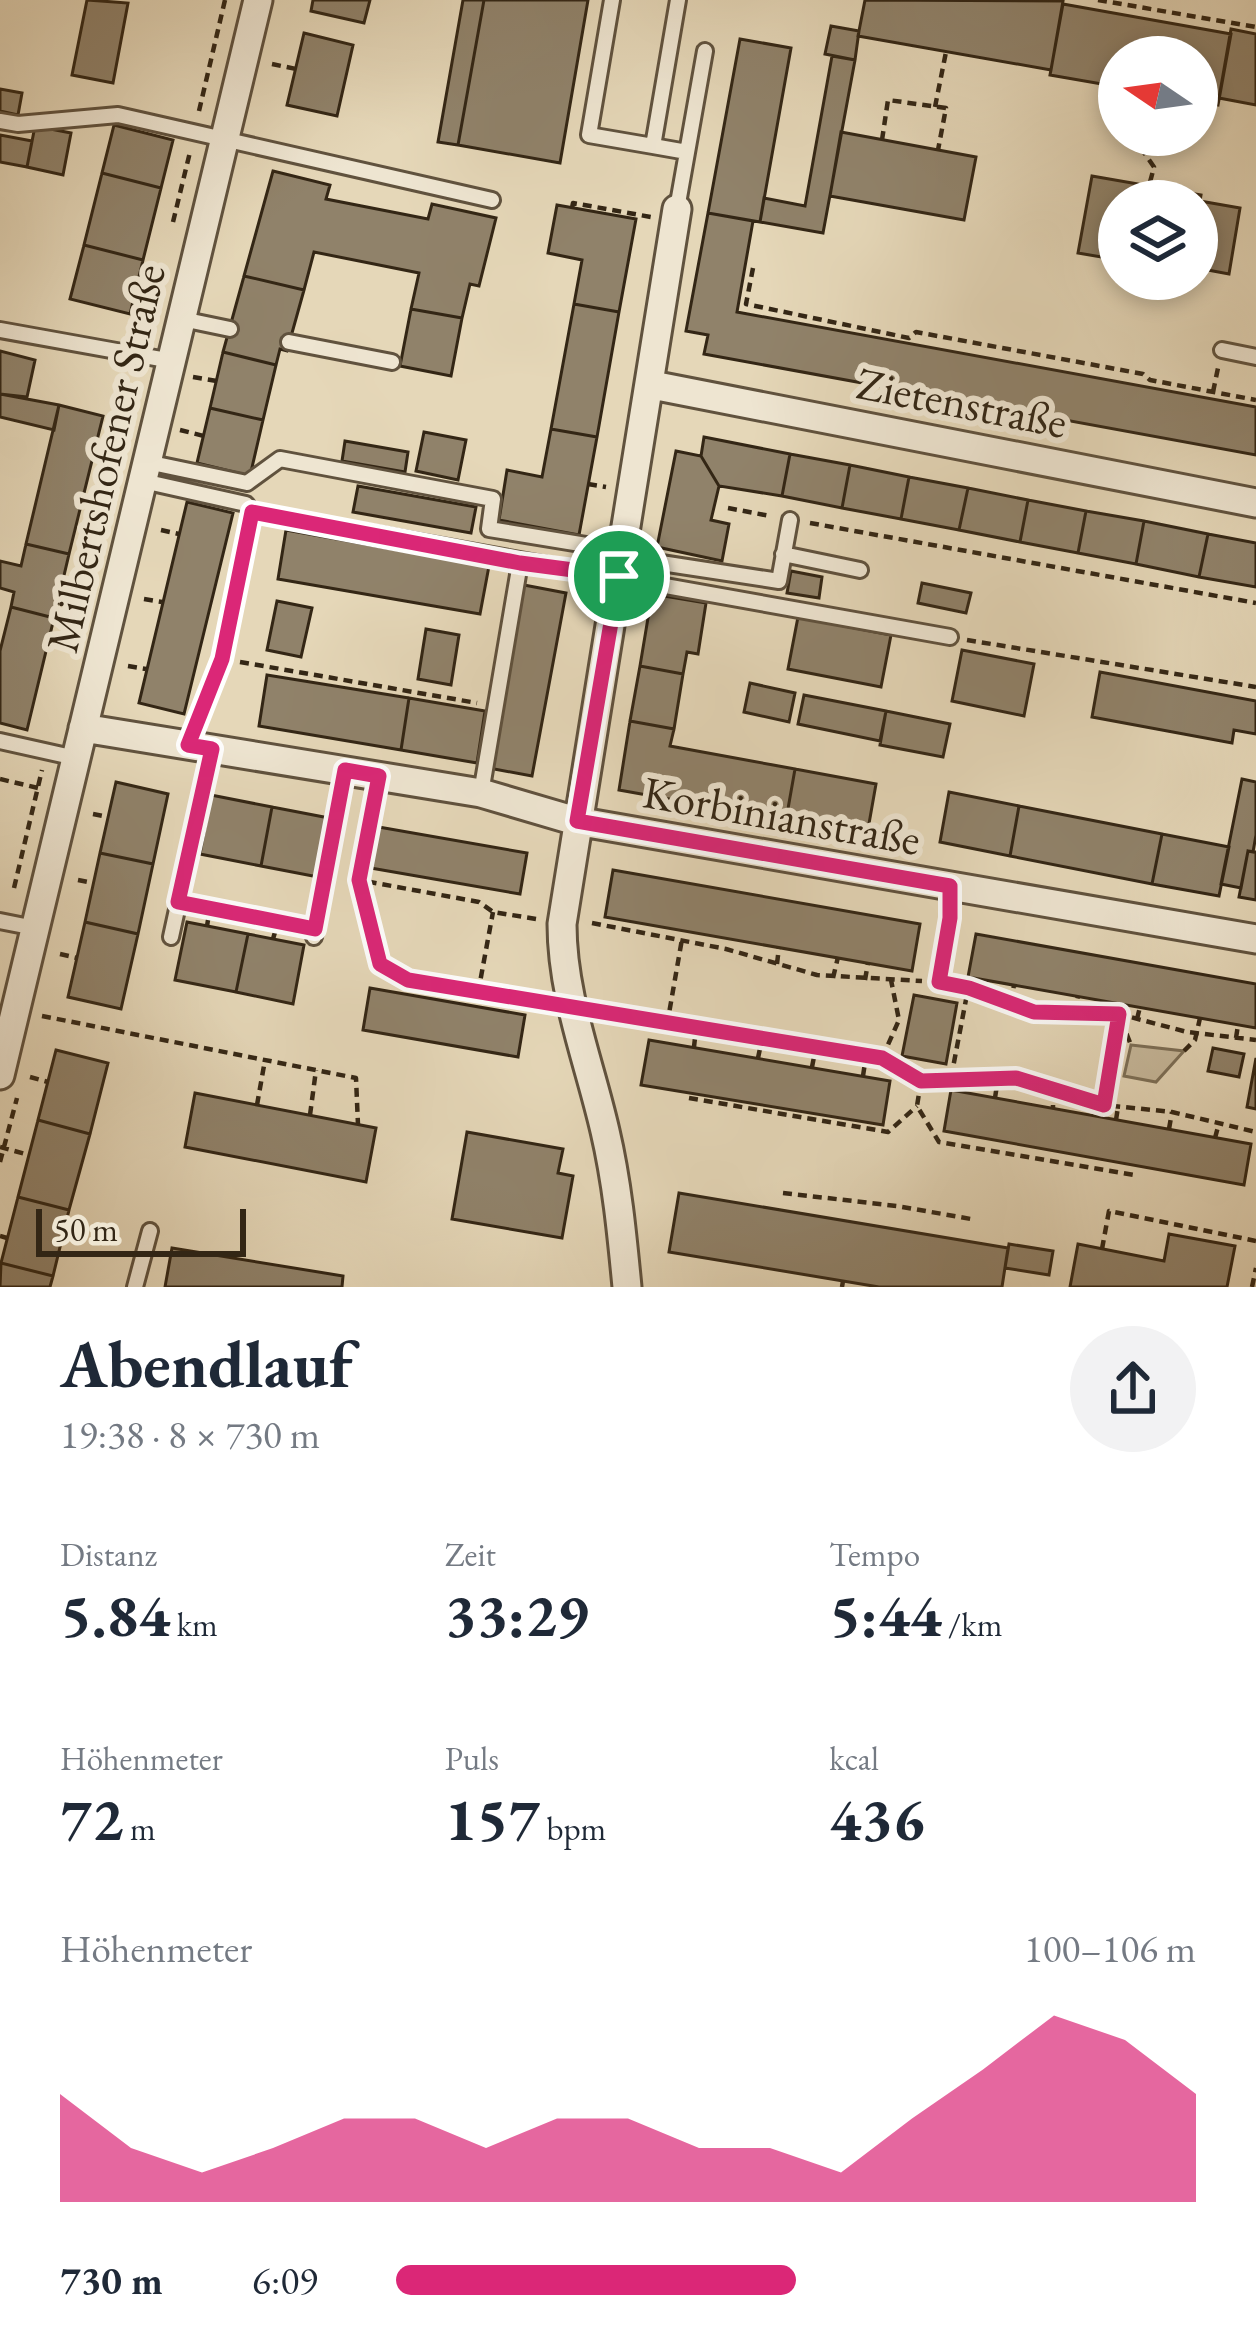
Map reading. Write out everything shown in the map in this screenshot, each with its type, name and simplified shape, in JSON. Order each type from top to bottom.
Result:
[{"type":"street","name":"Milbertshofener Straße","points":[[0,1075],[258,0]]},
{"type":"street","points":[[627,1287],[605,1130],[563,963],[563,921],[677,215]]},
{"type":"street","name":"Zietenstraße","points":[[652,385],[1256,503]]},
{"type":"street","name":"Korbinianstraße","points":[[83,728],[482,793],[577,821],[1256,939]]},
{"type":"lane","points":[[611,0],[589,135],[688,152]]},
{"type":"lane","points":[[653,146],[678,0]]},
{"type":"lane","points":[[677,215],[705,51]]},
{"type":"lane","points":[[0,121],[18,124],[118,115],[492,200]]},
{"type":"lane","points":[[182,319],[230,329]]},
{"type":"lane","points":[[0,330],[172,361]]},
{"type":"lane","points":[[289,342],[392,362]]},
{"type":"lane","points":[[1222,350],[1256,356]]},
{"type":"lane","points":[[145,472],[248,483],[280,459],[493,499],[489,529],[950,637]]},
{"type":"lane","points":[[145,472],[246,504],[252,512],[520,563],[621,561],[779,581],[790,520]]},
{"type":"lane","points":[[170,937],[200,747],[252,512]]},
{"type":"lane","points":[[783,554],[860,569]]},
{"type":"lane","points":[[482,793],[520,563]]},
{"type":"lane","points":[[0,741],[76,758]]},
{"type":"lane","points":[[315,933],[345,770]]},
{"type":"lane","points":[[939,982],[950,918],[950,886]]},
{"type":"lane","points":[[3,921],[35,928]]},
{"type":"lane","points":[[135,1287],[150,1231]]},
{"type":"path","points":[[173,223],[225,0]]},
{"type":"path","points":[[1099,0],[1256,27]]},
{"type":"path","points":[[1150,20],[1153,9]]},
{"type":"path","points":[[935,106],[946,52]]},
{"type":"path","points":[[882,140],[888,100],[935,106],[946,108],[938,150]]},
{"type":"path","points":[[572,208],[572,203],[677,215]]},
{"type":"path","points":[[753,268],[746,304],[909,338],[916,332],[1143,374],[1150,380],[1256,400]]},
{"type":"path","points":[[95,550],[116,461]]},
{"type":"path","points":[[728,508],[1256,603]]},
{"type":"path","points":[[950,637],[1256,687]]},
{"type":"path","points":[[222,659],[311,679],[496,707]]},
{"type":"path","points":[[3,921],[47,751]]},
{"type":"path","points":[[379,776],[359,880],[380,964],[408,980],[882,1058],[921,1081],[1016,1078],[1104,1105],[1172,1112],[1255,1132],[1256,1121]]},
{"type":"path","points":[[0,779],[68,794]]},
{"type":"path","points":[[359,880],[478,902],[493,912],[682,939],[833,977],[939,982],[1034,1012],[1119,1014],[1198,1034],[1256,1040]]},
{"type":"path","points":[[178,902],[315,933]]},
{"type":"path","points":[[207,926],[210,908]]},
{"type":"path","points":[[478,993],[493,912]]},
{"type":"path","points":[[273,939],[278,922]]},
{"type":"path","points":[[716,946],[718,937]]},
{"type":"path","points":[[667,1025],[682,939]]},
{"type":"path","points":[[777,964],[779,947]]},
{"type":"path","points":[[833,977],[838,957]]},
{"type":"path","points":[[865,980],[868,963]]},
{"type":"path","points":[[882,1058],[899,1020],[891,980]]},
{"type":"path","points":[[1011,1003],[1014,985]]},
{"type":"path","points":[[951,1078],[969,988]]},
{"type":"path","points":[[1074,1013],[1078,996]]},
{"type":"path","points":[[1137,1019],[1140,1007]]},
{"type":"path","points":[[16,1011],[356,1078],[358,1125]]},
{"type":"path","points":[[1119,1014],[1130,1045]]},
{"type":"path","points":[[1104,1105],[1119,1014]]},
{"type":"path","points":[[1184,1052],[1198,1034],[1201,1018]]},
{"type":"path","points":[[899,1020],[909,1022]]},
{"type":"path","points":[[1236,1038],[1238,1025]]},
{"type":"path","points":[[694,1047],[696,1029]]},
{"type":"path","points":[[758,1058],[762,1039]]},
{"type":"path","points":[[812,1067],[817,1047]]},
{"type":"path","points":[[863,1076],[866,1056]]},
{"type":"path","points":[[257,1105],[265,1060]]},
{"type":"path","points":[[310,1115],[316,1070]]},
{"type":"path","points":[[995,1098],[998,1078]]},
{"type":"path","points":[[689,1098],[889,1132],[917,1106],[921,1081]]},
{"type":"path","points":[[1053,1090],[1053,1108]]},
{"type":"path","points":[[917,1106],[939,1142],[1134,1174]]},
{"type":"path","points":[[1116,1120],[1118,1106]]},
{"type":"path","points":[[1169,1129],[1172,1112]]},
{"type":"path","points":[[1215,1138],[1219,1124]]},
{"type":"path","points":[[0,1147],[29,1154]]},
{"type":"path","points":[[783,1193],[971,1219]]},
{"type":"path","points":[[1102,1249],[1109,1211],[1256,1240]]},
{"type":"path","points":[[1252,1287],[1256,1268]]},
{"type":"shaded area","points":[[1131,1045],[1184,1051],[1156,1082],[1124,1076]]},
{"type":"building","points":[[87,0],[128,3],[113,83],[72,75]]},
{"type":"building","points":[[313,0],[370,0],[364,23],[311,11]]},
{"type":"building","points":[[463,0],[484,0],[458,145],[438,142]]},
{"type":"building","points":[[484,0],[588,0],[560,163],[458,145]]},
{"type":"building","points":[[865,0],[1063,1],[1051,70],[858,36]]},
{"type":"building","points":[[1063,4],[1231,34],[1218,105],[1218,36],[1098,36],[1098,83],[1050,75]]},
{"type":"building","points":[[831,26],[859,31],[855,60],[825,54]]},
{"type":"building","points":[[1231,29],[1256,34],[1256,105],[1219,98]]},
{"type":"building","points":[[304,33],[353,45],[337,116],[287,105]]},
{"type":"building","points":[[740,39],[791,48],[760,222],[708,213]]},
{"type":"building","points":[[832,56],[855,60],[823,233],[760,222],[764,198],[805,206]]},
{"type":"building","points":[[0,89],[22,93],[18,115],[0,111]]},
{"type":"building","points":[[114,125],[173,140],[161,188],[102,173]]},
{"type":"building","points":[[35,126],[71,133],[63,175],[27,167]]},
{"type":"building","points":[[841,132],[976,157],[964,220],[830,196]]},
{"type":"building","points":[[0,135],[32,141],[27,167],[0,162]]},
{"type":"building","points":[[273,171],[330,185],[326,199],[428,219],[432,204],[496,218],[479,286],[470,284],[462,318],[411,309],[419,273],[314,252],[304,290],[244,276]]},
{"type":"building","points":[[102,173],[161,188],[143,260],[84,245]]},
{"type":"building","points":[[1092,176],[1115,180],[1098,180],[1098,256],[1078,253]]},
{"type":"building","points":[[1218,204],[1240,208],[1229,274],[1218,272]]},
{"type":"building","points":[[557,205],[636,219],[619,312],[574,304],[582,260],[548,253]]},
{"type":"building","points":[[708,213],[753,221],[737,312],[1256,407],[1256,455],[704,354],[708,335],[686,331]]},
{"type":"building","points":[[84,245],[143,260],[130,314],[70,299]]},
{"type":"building","points":[[244,276],[304,290],[287,351],[280,349],[276,365],[223,352]]},
{"type":"building","points":[[574,304],[619,312],[597,437],[551,429]]},
{"type":"building","points":[[411,309],[462,318],[451,376],[400,366]]},
{"type":"building","points":[[0,351],[35,360],[27,397],[0,394]]},
{"type":"building","points":[[223,352],[276,365],[263,420],[210,408]]},
{"type":"building","points":[[0,394],[59,405],[54,430],[0,417]]},
{"type":"building","points":[[59,405],[103,416],[69,554],[26,544]]},
{"type":"building","points":[[210,408],[263,420],[250,476],[197,463]]},
{"type":"building","points":[[551,429],[597,437],[579,535],[499,520],[507,470],[542,477]]},
{"type":"building","points":[[424,432],[466,440],[458,480],[416,471]]},
{"type":"building","points":[[704,437],[790,454],[782,496],[719,486],[701,456]]},
{"type":"building","points":[[345,441],[408,452],[405,472],[342,461]]},
{"type":"building","points":[[676,451],[701,456],[719,486],[711,520],[729,524],[722,561],[657,547]]},
{"type":"building","points":[[790,454],[850,465],[842,508],[782,496]]},
{"type":"building","points":[[850,465],[909,477],[901,519],[842,508]]},
{"type":"building","points":[[909,477],[968,488],[959,530],[901,519]]},
{"type":"building","points":[[358,486],[476,507],[471,533],[353,512]]},
{"type":"building","points":[[968,488],[1028,500],[1020,542],[959,530]]},
{"type":"building","points":[[1028,500],[1086,511],[1078,553],[1020,542]]},
{"type":"building","points":[[187,502],[233,513],[184,714],[139,703]]},
{"type":"building","points":[[1086,511],[1144,521],[1136,564],[1078,553]]},
{"type":"building","points":[[1144,521],[1208,534],[1199,577],[1136,564]]},
{"type":"building","points":[[286,530],[489,566],[480,614],[278,579]]},
{"type":"building","points":[[1208,534],[1256,543],[1256,587],[1199,577]]},
{"type":"building","points":[[26,544],[69,554],[54,618],[11,607],[14,592],[0,588],[0,561],[21,566]]},
{"type":"building","points":[[791,571],[822,577],[819,598],[787,593]]},
{"type":"building","points":[[922,583],[971,593],[966,613],[918,603]]},
{"type":"building","points":[[524,585],[566,593],[532,776],[489,768]]},
{"type":"building","points":[[652,594],[706,603],[698,654],[687,652],[683,674],[640,666]]},
{"type":"building","points":[[277,601],[312,608],[301,657],[267,650]]},
{"type":"building","points":[[11,607],[54,618],[27,730],[0,723],[0,651]]},
{"type":"building","points":[[798,617],[891,635],[881,687],[788,669]]},
{"type":"building","points":[[426,629],[459,635],[451,685],[418,679]]},
{"type":"building","points":[[962,650],[1034,664],[1024,716],[952,701]]},
{"type":"building","points":[[640,666],[683,674],[674,729],[630,721]]},
{"type":"building","points":[[1100,672],[1256,701],[1256,734],[1234,730],[1232,743],[1092,717]]},
{"type":"building","points":[[267,675],[409,698],[401,750],[259,726]]},
{"type":"building","points":[[750,683],[795,693],[789,722],[744,712]]},
{"type":"building","points":[[804,695],[886,711],[880,741],[798,724]]},
{"type":"building","points":[[409,698],[485,711],[477,763],[401,750]]},
{"type":"building","points":[[886,711],[950,724],[943,757],[880,745]]},
{"type":"building","points":[[630,721],[674,729],[670,746],[795,769],[786,820],[619,790]]},
{"type":"building","points":[[795,769],[876,784],[867,835],[786,820]]},
{"type":"building","points":[[1242,779],[1256,782],[1256,835],[1241,888],[1221,884]]},
{"type":"building","points":[[116,782],[168,794],[153,864],[100,853]]},
{"type":"building","points":[[949,792],[1019,806],[1010,856],[940,842]]},
{"type":"building","points":[[211,795],[272,807],[261,866],[200,854]]},
{"type":"building","points":[[1019,806],[1162,834],[1152,884],[1010,856]]},
{"type":"building","points":[[272,807],[329,818],[318,877],[261,866]]},
{"type":"building","points":[[373,826],[527,853],[520,894],[365,867]]},
{"type":"building","points":[[1162,834],[1229,847],[1219,896],[1152,884]]},
{"type":"building","points":[[1248,851],[1256,852],[1256,900],[1239,897]]},
{"type":"building","points":[[100,853],[153,864],[138,934],[85,922]]},
{"type":"building","points":[[613,870],[920,924],[912,971],[605,917]]},
{"type":"building","points":[[85,922],[138,934],[121,1009],[68,997]]},
{"type":"building","points":[[187,922],[248,934],[236,992],[175,980]]},
{"type":"building","points":[[248,934],[304,945],[293,1004],[236,992]]},
{"type":"building","points":[[976,934],[1256,984],[1256,1028],[968,977]]},
{"type":"building","points":[[370,988],[525,1015],[518,1057],[363,1030]]},
{"type":"building","points":[[914,995],[957,1003],[946,1064],[902,1056]]},
{"type":"building","points":[[649,1040],[890,1081],[883,1125],[641,1085]]},
{"type":"building","points":[[1213,1048],[1244,1054],[1239,1077],[1208,1071]]},
{"type":"building","points":[[56,1050],[108,1063],[90,1134],[38,1120]]},
{"type":"building","points":[[1256,1058],[1256,1109],[1247,1107]]},
{"type":"building","points":[[951,1090],[1251,1144],[1244,1185],[944,1131]]},
{"type":"building","points":[[195,1093],[376,1128],[366,1182],[185,1147]]},
{"type":"building","points":[[38,1120],[90,1134],[69,1210],[18,1197]]},
{"type":"building","points":[[467,1132],[563,1149],[558,1173],[573,1176],[562,1238],[452,1219]]},
{"type":"building","points":[[679,1193],[1008,1248],[1002,1287],[879,1287],[669,1252]]},
{"type":"building","points":[[18,1197],[69,1210],[53,1276],[1,1263]]},
{"type":"building","points":[[1169,1234],[1235,1246],[1227,1287],[1070,1287],[1078,1244],[1164,1261]]},
{"type":"building","points":[[1009,1244],[1053,1251],[1049,1275],[1005,1268]]},
{"type":"building","points":[[172,1248],[343,1276],[342,1287],[165,1287]]},
{"type":"building","points":[[1,1263],[53,1276],[50,1287],[0,1287]]},
{"type":"route","points":[[252,512],[520,563],[619,576],[577,821],[950,886],[950,918],[939,982],[1034,1012],[1119,1014],[1104,1105],[1016,1078],[921,1081],[882,1058],[408,980],[380,964],[361,900],[359,880],[379,776],[345,770],[315,929],[178,902],[212,749],[188,745],[222,659],[252,512]]}]
